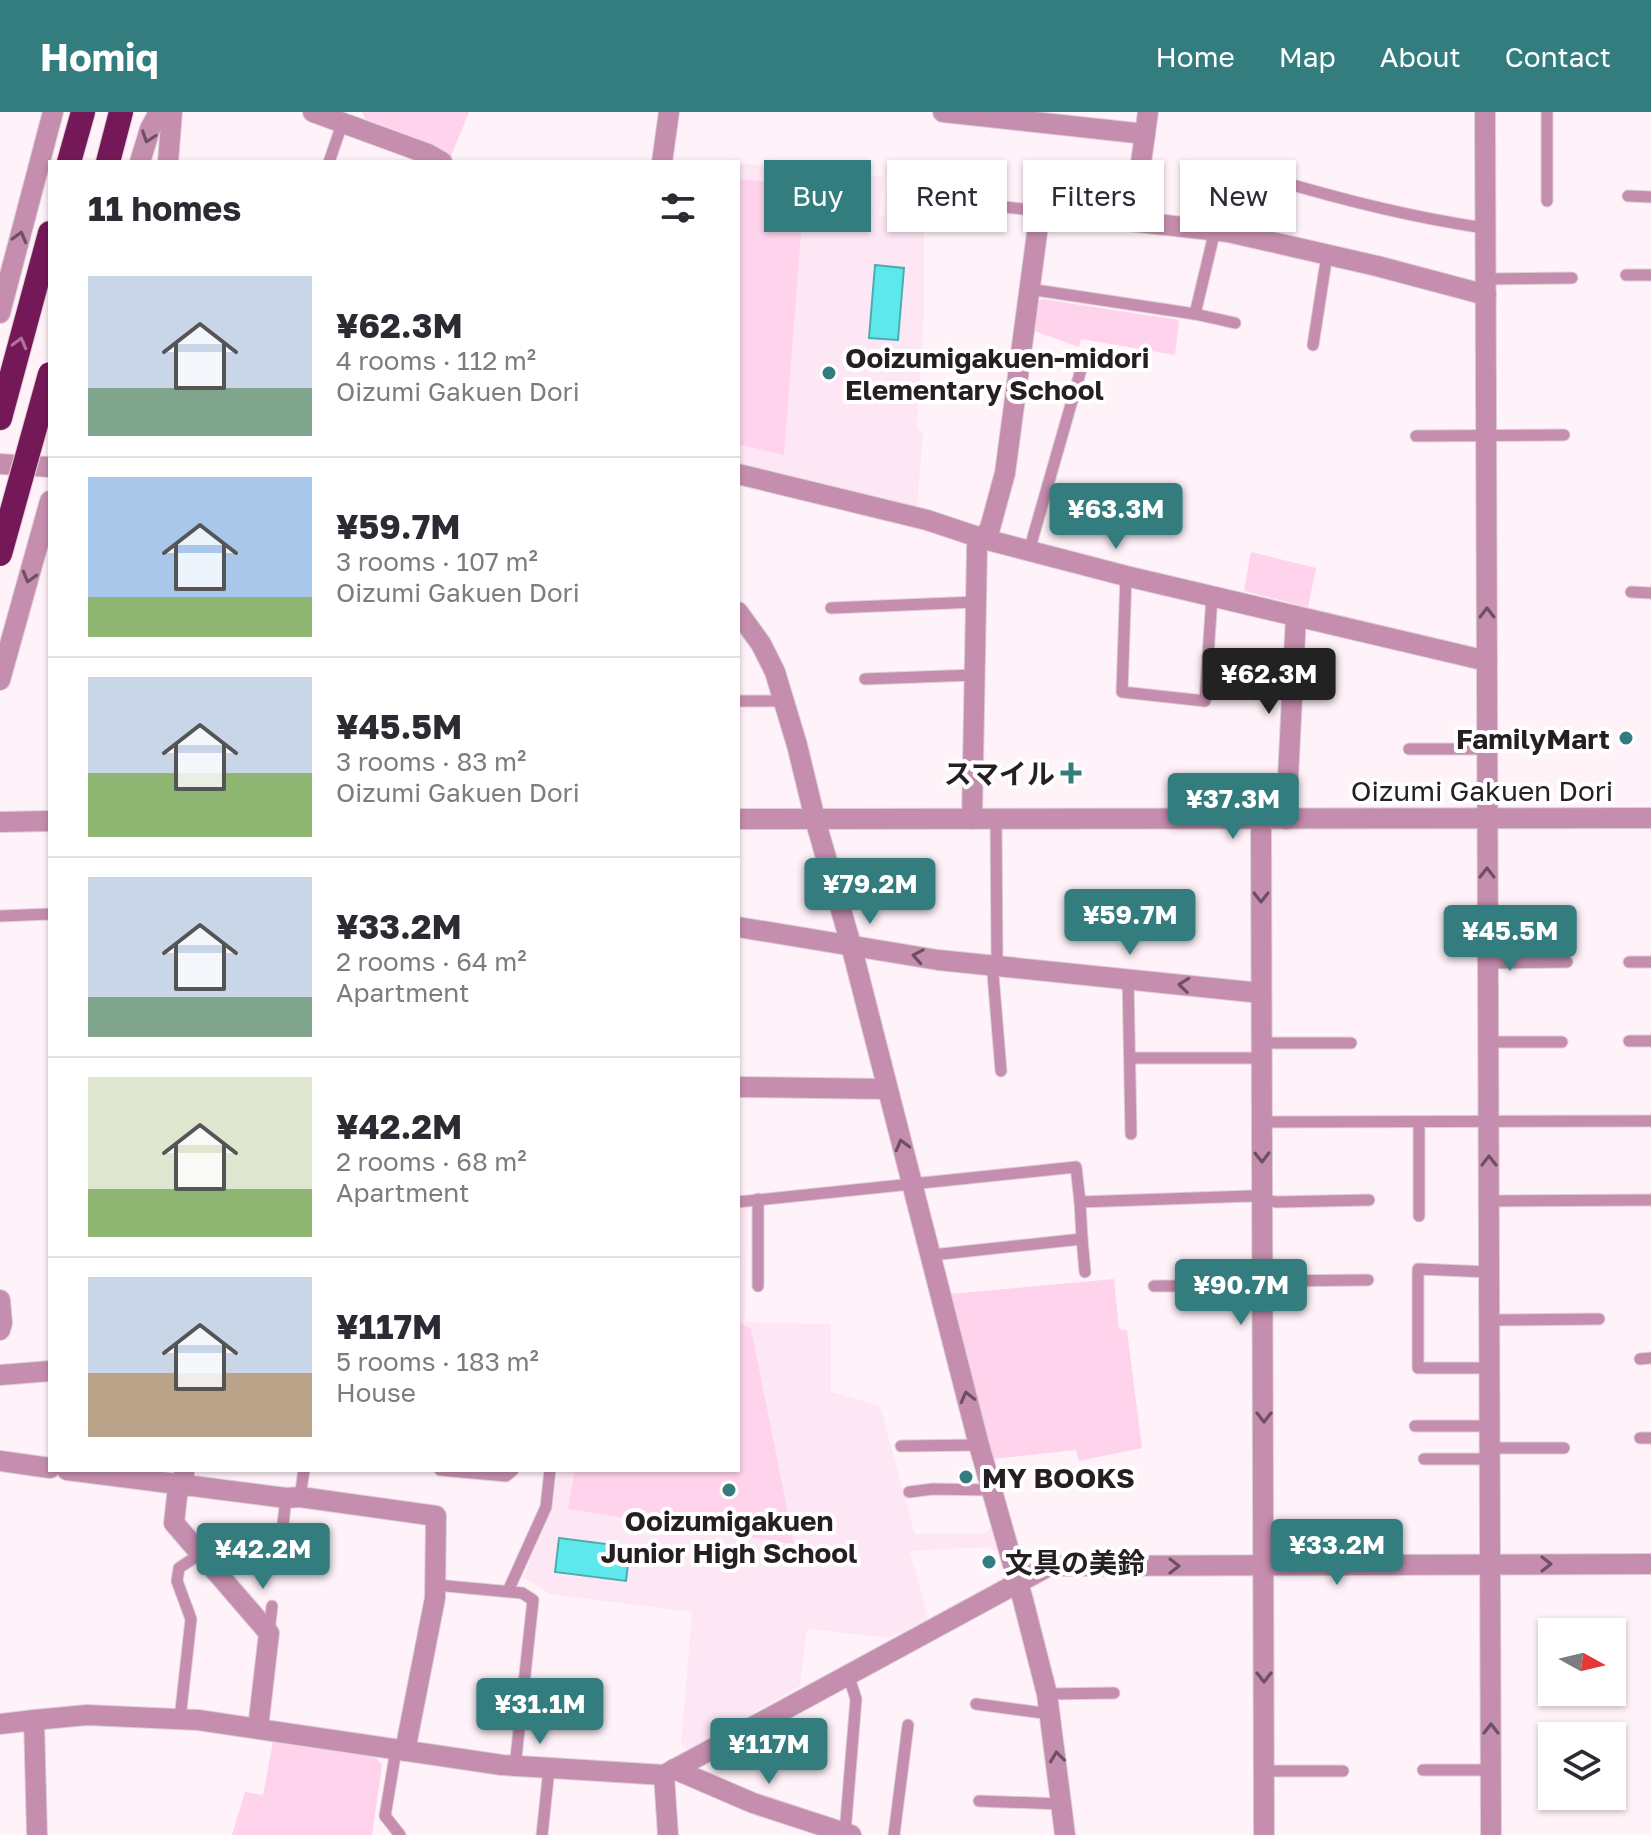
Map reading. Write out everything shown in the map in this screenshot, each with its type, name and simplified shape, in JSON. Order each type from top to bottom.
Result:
[{"type":"highway","points":[[70,160],[83,112]]},
{"type":"highway","points":[[109,160],[121,112]]},
{"type":"highway","points":[[0,418],[48,240]]},
{"type":"highway","points":[[0,554],[48,381]]},
{"type":"street","points":[[0,313],[53,112]]},
{"type":"street","points":[[141,160],[159,112]]},
{"type":"street","points":[[168,160],[172,112]]},
{"type":"street","points":[[313,112],[348,118],[432,159]]},
{"type":"street","points":[[662,160],[669,112]]},
{"type":"street","points":[[943,112],[1070,119],[1145,134]]},
{"type":"street","points":[[1141,160],[1148,112]]},
{"type":"street","points":[[1485,112],[1491,1835]]},
{"type":"street","points":[[972,819],[977,547],[990,528],[1005,473],[1037,232]]},
{"type":"street","points":[[1225,232],[1486,287]]},
{"type":"street","points":[[0,464],[48,467]]},
{"type":"street","points":[[740,474],[927,520],[984,539],[1126,576],[1487,661]]},
{"type":"street","points":[[0,680],[48,508]]},
{"type":"street","points":[[740,615],[761,644],[784,701],[851,945],[1049,1704],[1065,1835]]},
{"type":"street","points":[[1286,819],[1296,616]]},
{"type":"street","name":"Oizumi Gakuen Dori","points":[[740,819],[1651,818]]},
{"type":"street","points":[[1261,819],[1264,1835]]},
{"type":"street","points":[[0,822],[48,821]]},
{"type":"street","points":[[740,927],[938,960],[1261,993]]},
{"type":"street","points":[[740,1087],[887,1089]]},
{"type":"street","points":[[0,1300],[0,1330]]},
{"type":"street","points":[[0,1375],[48,1371]]},
{"type":"street","points":[[0,1461],[48,1468]]},
{"type":"street","points":[[96,1472],[182,1478],[293,1498],[436,1516],[436,1585],[401,1750]]},
{"type":"street","points":[[182,1478],[174,1523],[269,1633],[258,1728]]},
{"type":"street","points":[[669,1772],[1049,1566],[1651,1564]]},
{"type":"street","points":[[0,1724],[87,1715],[180,1719],[515,1767],[669,1772],[753,1803],[811,1829],[848,1834]]},
{"type":"street","points":[[34,1720],[37,1835]]},
{"type":"street","points":[[668,1835],[669,1772]]},
{"type":"lane","points":[[1547,112],[1547,201]]},
{"type":"lane","points":[[330,160],[340,130],[348,118]]},
{"type":"lane","points":[[1296,187],[1433,221],[1485,228]]},
{"type":"lane","points":[[1628,196],[1651,197]]},
{"type":"lane","points":[[1195,314],[1221,232]]},
{"type":"lane","points":[[1313,345],[1327,255]]},
{"type":"lane","points":[[1626,275],[1651,275]]},
{"type":"lane","points":[[1486,287],[1572,278]]},
{"type":"lane","points":[[1029,289],[1235,323]]},
{"type":"lane","points":[[1029,551],[1082,366]]},
{"type":"lane","points":[[1416,436],[1564,435]]},
{"type":"lane","points":[[1126,576],[1122,692],[1205,701],[1212,596]]},
{"type":"lane","points":[[1631,592],[1651,593]]},
{"type":"lane","points":[[831,608],[975,602]]},
{"type":"lane","points":[[865,679],[974,675]]},
{"type":"lane","points":[[740,701],[784,701]]},
{"type":"lane","points":[[1409,749],[1487,749]]},
{"type":"lane","points":[[996,819],[993,974],[1001,1071]]},
{"type":"lane","points":[[0,916],[48,914]]},
{"type":"lane","points":[[1488,963],[1567,962]]},
{"type":"lane","points":[[1629,962],[1651,962]]},
{"type":"lane","points":[[1128,979],[1131,1134]]},
{"type":"lane","points":[[1629,1041],[1651,1041]]},
{"type":"lane","points":[[1488,1042],[1562,1042]]},
{"type":"lane","points":[[1130,1058],[1351,1043]]},
{"type":"lane","points":[[1262,1122],[1651,1121]]},
{"type":"lane","points":[[1419,1122],[1419,1216]]},
{"type":"lane","points":[[740,1202],[1076,1167],[1085,1272]]},
{"type":"lane","points":[[1080,1202],[1251,1196],[1276,1202],[1369,1200]]},
{"type":"lane","points":[[758,1199],[758,1286]]},
{"type":"lane","points":[[1489,1201],[1651,1200]]},
{"type":"lane","points":[[932,1255],[1082,1239]]},
{"type":"lane","points":[[1489,1272],[1418,1269],[1418,1368],[1489,1368]]},
{"type":"lane","points":[[1154,1286],[1368,1280]]},
{"type":"lane","points":[[1489,1320],[1599,1319]]},
{"type":"lane","points":[[1415,1426],[1489,1426]]},
{"type":"lane","points":[[901,1446],[979,1445]]},
{"type":"lane","points":[[1424,1459],[1564,1448]]},
{"type":"lane","points":[[282,1533],[303,1472]]},
{"type":"lane","points":[[462,1472],[506,1476],[511,1472]]},
{"type":"lane","points":[[508,1591],[546,1507],[550,1472]]},
{"type":"lane","points":[[909,1492],[933,1489],[991,1490]]},
{"type":"lane","points":[[180,1719],[191,1619],[177,1581],[179,1568],[200,1554]]},
{"type":"lane","points":[[436,1585],[522,1593],[533,1600],[515,1767]]},
{"type":"lane","points":[[269,1633],[272,1606]]},
{"type":"lane","points":[[848,1674],[856,1699],[848,1834]]},
{"type":"lane","points":[[976,1704],[1049,1704],[1114,1693]]},
{"type":"lane","points":[[894,1835],[908,1725]]},
{"type":"lane","points":[[400,1835],[385,1816],[401,1750]]},
{"type":"lane","points":[[542,1835],[549,1769]]},
{"type":"lane","points":[[1423,1770],[1491,1770]]},
{"type":"lane","points":[[1265,1771],[1343,1771]]},
{"type":"lane","points":[[979,1801],[1062,1804]]},
{"type":"shaded area","points":[[362,112],[469,112],[451,156],[432,144],[365,119]]},
{"type":"shaded area","name":"Ooizumigakuen-midori Elementary School","points":[[740,163],[764,165],[764,232],[871,232],[871,176],[884,177],[879,216],[887,217],[887,232],[924,232],[924,317],[917,428],[923,432],[917,509],[740,464]]},
{"type":"shaded area","points":[[740,179],[764,181],[764,232],[801,232],[784,455],[740,444]]},
{"type":"shaded area","points":[[1042,299],[1179,320],[1175,355],[1081,339],[1079,347],[1031,330],[1035,304]]},
{"type":"shaded area","points":[[1251,552],[1316,568],[1308,607],[1244,591]]},
{"type":"shaded area","name":"Ooizumigakuen Junior High School","points":[[740,1209],[747,1209],[745,1322],[831,1324],[831,1392],[880,1406],[915,1534],[987,1533],[991,1525],[998,1551],[988,1547],[910,1551],[928,1619],[890,1638],[807,1629],[800,1686],[689,1750],[681,1744],[692,1612],[550,1594],[523,1577],[552,1510],[558,1472],[740,1472]]},
{"type":"shaded area","points":[[1114,1279],[1119,1329],[1127,1330],[1142,1448],[1079,1461],[1076,1450],[992,1459],[951,1294]]},
{"type":"shaded area","points":[[740,1324],[751,1328],[794,1544],[568,1509],[575,1472],[740,1472]]},
{"type":"shaded area","points":[[273,1742],[375,1757],[382,1765],[372,1835],[232,1835],[245,1792],[263,1795]]},
{"type":"water","points":[[875,265],[904,268],[898,340],[869,338]]},
{"type":"water","points":[[559,1538],[630,1547],[626,1581],[555,1572]]},
{"type":"place","name":"Ooizumigakuen-midori Elementary School","points":[[829,373]]},
{"type":"place","name":"FamilyMart","points":[[1626,738]]},
{"type":"place","name":"スマイル","points":[[1071,773]]},
{"type":"place","name":"MY BOOKS","points":[[966,1477]]},
{"type":"place","name":"Ooizumigakuen Junior High School","points":[[729,1490]]},
{"type":"place","name":"文具の美鈴","points":[[989,1562]]}]
